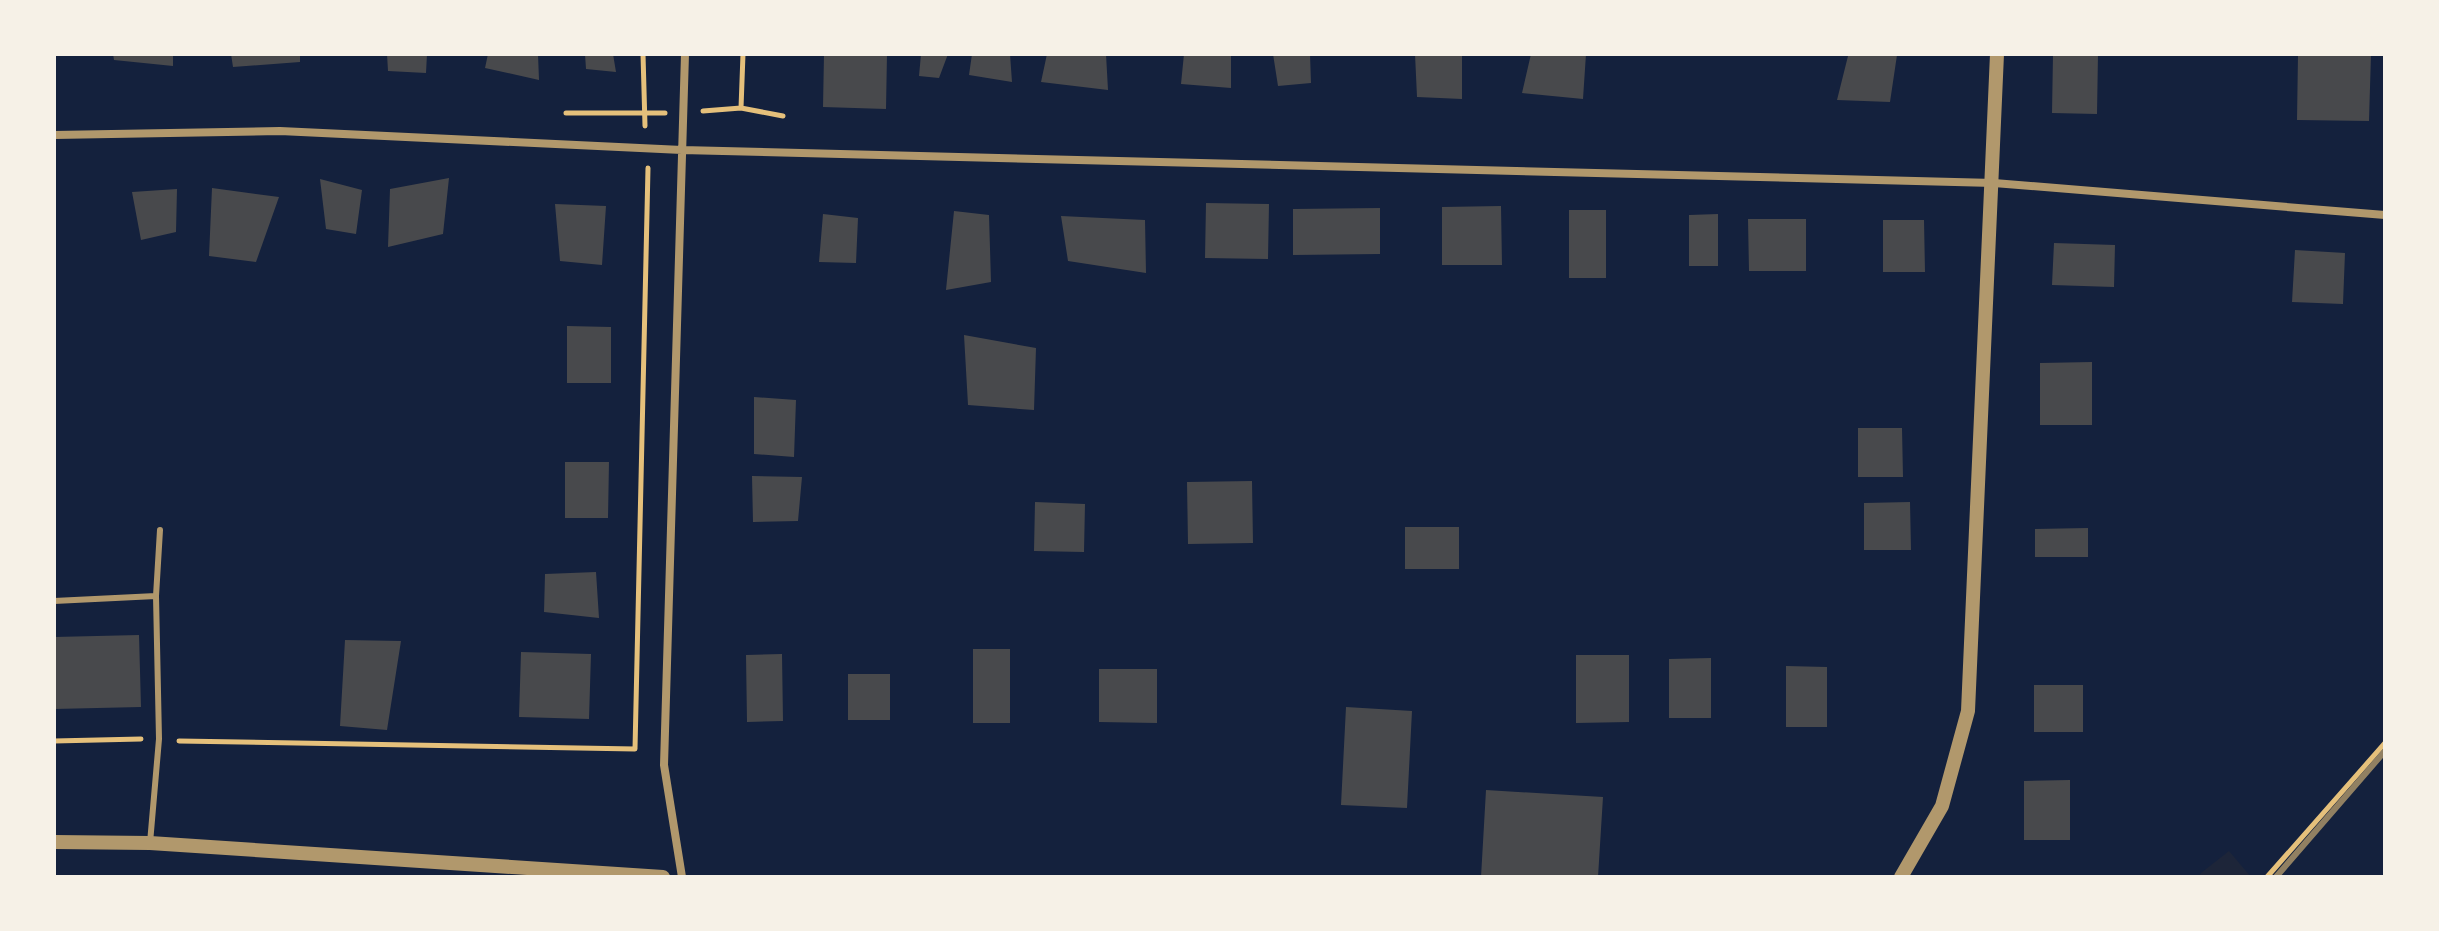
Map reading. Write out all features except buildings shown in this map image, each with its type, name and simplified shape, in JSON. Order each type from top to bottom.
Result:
[{"type":"street","points":[[682,877],[664,765],[685,54]]},
{"type":"street","points":[[1901,877],[1942,806],[1968,711],[1994,183],[1997,54]]},
{"type":"street","points":[[54,135],[280,131],[682,150],[1994,183],[2385,215]]},
{"type":"street","points":[[54,842],[150,843],[663,877]]},
{"type":"lane","points":[[150,843],[159,739],[156,596],[160,530]]},
{"type":"lane","points":[[54,601],[156,596]]},
{"type":"path","points":[[54,741],[159,739],[218,744],[635,749],[650,186],[643,54]]},
{"type":"path","points":[[741,108],[743,54]]},
{"type":"path","points":[[2267,877],[2385,743]]},
{"type":"shaded area","points":[[2229,851],[2251,877],[2198,877],[2201,873]]},
{"type":"railway","points":[[2276,877],[2385,751]]}]
